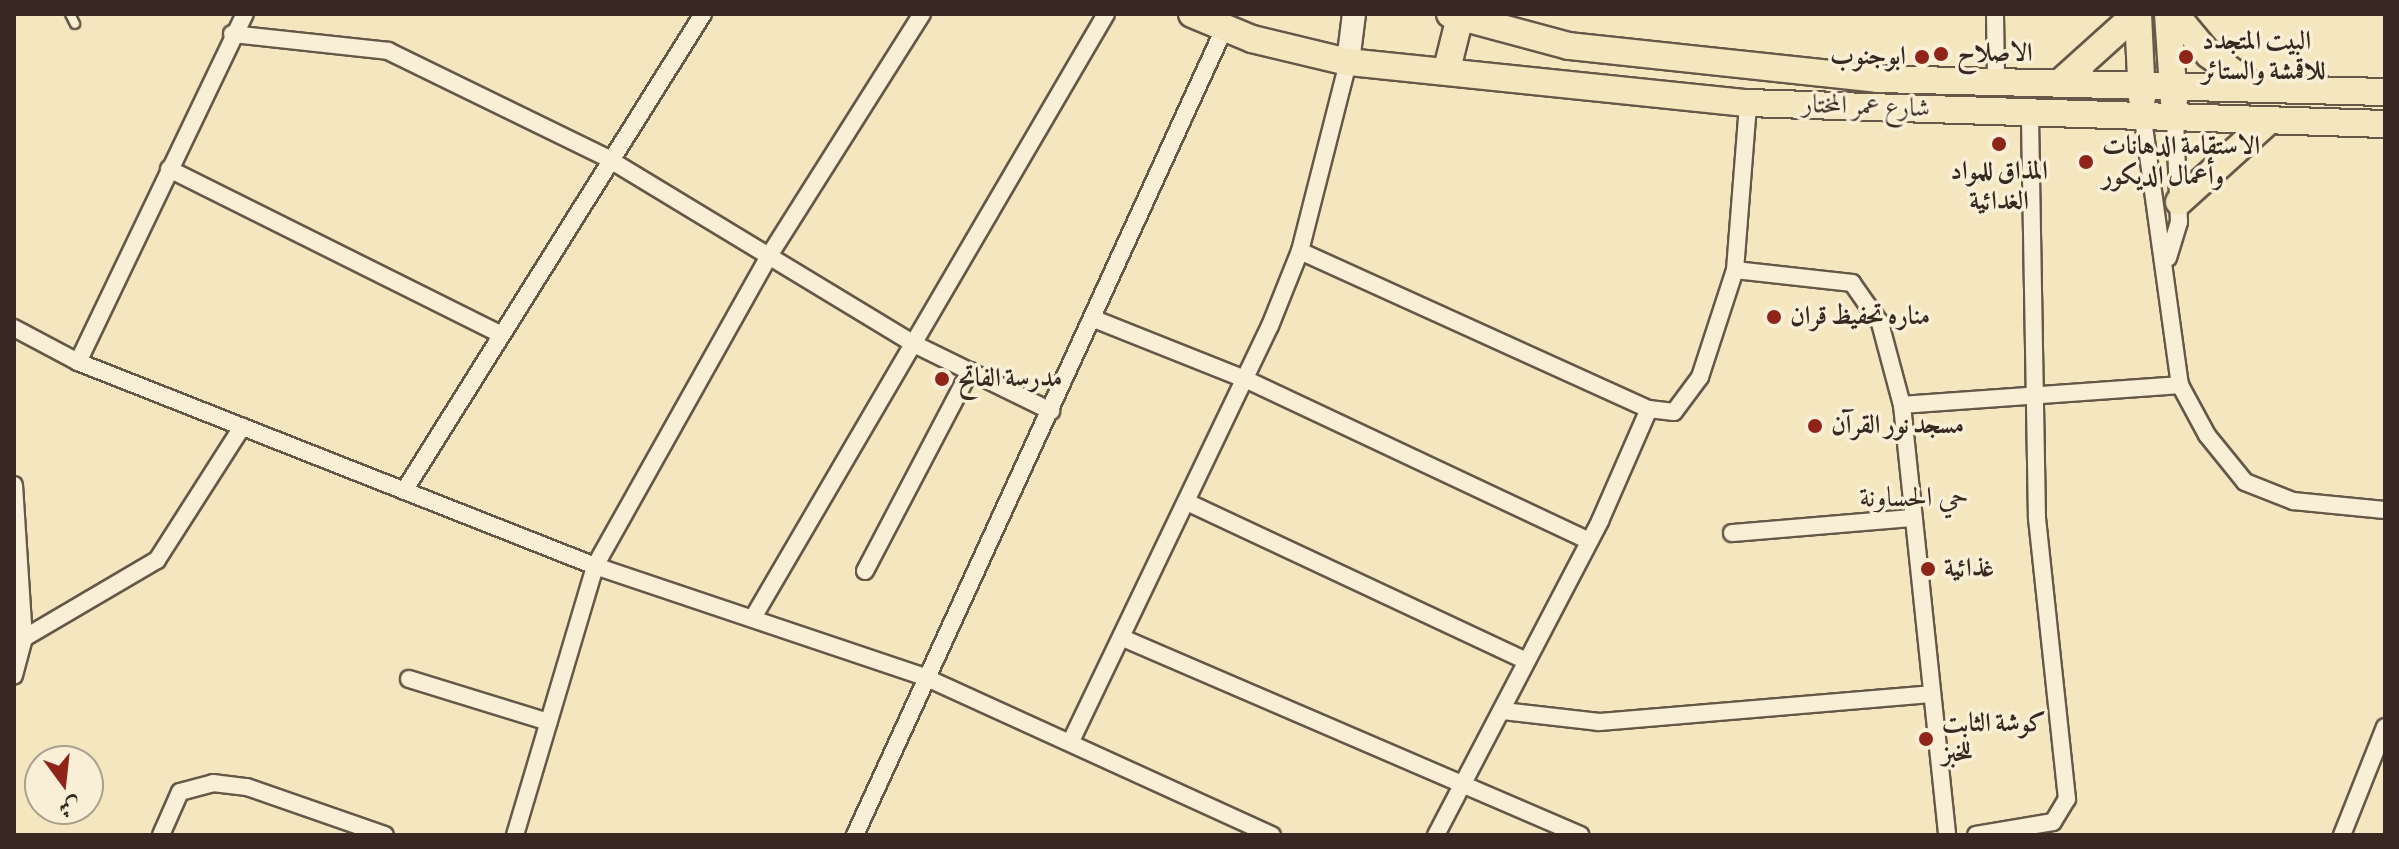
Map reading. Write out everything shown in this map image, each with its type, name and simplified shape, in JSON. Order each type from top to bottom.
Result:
[{"type":"main road","points":[[1348,62],[1354,14]]},
{"type":"main road","points":[[2063,80],[2137,14]]},
{"type":"main road","points":[[2137,14],[2143,119]]},
{"type":"main road","points":[[2168,14],[2175,120]]},
{"type":"main road","points":[[2175,14],[2209,55],[2250,84]]},
{"type":"main road","name":"شارع عمر المختار","points":[[1195,15],[1224,29],[1348,62],[1447,69],[1748,103],[2143,119],[2385,124]]},
{"type":"main road","points":[[1447,69],[1455,16]]},
{"type":"main road","name":"شارع عمر المختار","points":[[1455,16],[1569,46],[1670,62],[1996,81],[2250,84],[2385,92]]},
{"type":"main road","points":[[2179,202],[2266,123]]},
{"type":"street","points":[[78,362],[232,34],[245,14]]},
{"type":"street","points":[[404,491],[607,158],[703,14]]},
{"type":"street","points":[[515,835],[595,566],[767,259],[922,14]]},
{"type":"street","points":[[754,616],[1106,14]]},
{"type":"street","points":[[1995,14],[1996,81]]},
{"type":"street","points":[[855,835],[1094,319],[1224,29]]},
{"type":"street","points":[[232,34],[388,51],[607,158],[767,259],[912,343],[1051,411]]},
{"type":"street","points":[[1071,741],[1125,639],[1247,380],[1300,251],[1348,62]]},
{"type":"street","points":[[1300,251],[1649,409],[1674,412],[1688,399],[1735,270],[1748,103]]},
{"type":"street","points":[[1976,835],[2053,822],[2067,799],[2037,519],[2039,397],[2030,113]]},
{"type":"street","points":[[2143,119],[2152,220],[2168,258]]},
{"type":"street","points":[[2175,120],[2179,202],[2168,258],[2180,385],[2207,435],[2245,482],[2293,501],[2385,510]]},
{"type":"street","points":[[169,169],[500,334]]},
{"type":"street","points":[[1735,270],[1852,283],[1880,323],[1902,405],[1929,694],[1947,835]]},
{"type":"street","points":[[1094,319],[1247,380],[1589,541]]},
{"type":"street","points":[[14,328],[78,362],[595,566],[754,616],[927,678],[1071,741],[1241,829],[1272,835]]},
{"type":"street","points":[[865,571],[970,371]]},
{"type":"street","points":[[1902,405],[2180,385]]},
{"type":"street","points":[[1436,835],[1589,541],[1649,409]]},
{"type":"street","points":[[24,638],[157,560],[242,427]]},
{"type":"street","points":[[14,485],[24,638],[14,676]]},
{"type":"street","points":[[1189,503],[1526,661]]},
{"type":"street","points":[[1732,533],[1912,518]]},
{"type":"street","points":[[1125,639],[1581,835]]},
{"type":"street","points":[[409,679],[549,722]]},
{"type":"street","points":[[1503,711],[1599,722],[1929,694]]},
{"type":"street","points":[[2342,835],[2385,727]]},
{"type":"street","points":[[161,835],[180,792],[213,783],[247,787],[385,835]]},
{"type":"lane","points":[[70,14],[75,24]]},
{"type":"place","name":"الاصلاح","points":[[1941,54]]},
{"type":"place","name":"ابوجنوب","points":[[1922,57]]},
{"type":"place","name":"البيت المتجدد للاقمشة والستائر","points":[[2186,57]]},
{"type":"place","name":"المذاق للمواد الغدائية","points":[[1999,144]]},
{"type":"place","name":"الاستقامة الدهانات وأعمال الديكور","points":[[2086,162]]},
{"type":"place","name":"مناره تحفيظ قران","points":[[1774,317]]},
{"type":"place","name":"مدرسة الفاتح","points":[[942,379]]},
{"type":"place","name":"مسجد نور القرآن","points":[[1815,426]]},
{"type":"place","name":"غذائية","points":[[1928,569]]},
{"type":"place","name":"كوشة الثابت للخبز","points":[[1926,739]]},
{"type":"district","name":"حي الحساونة","points":[[1914,498]]}]
